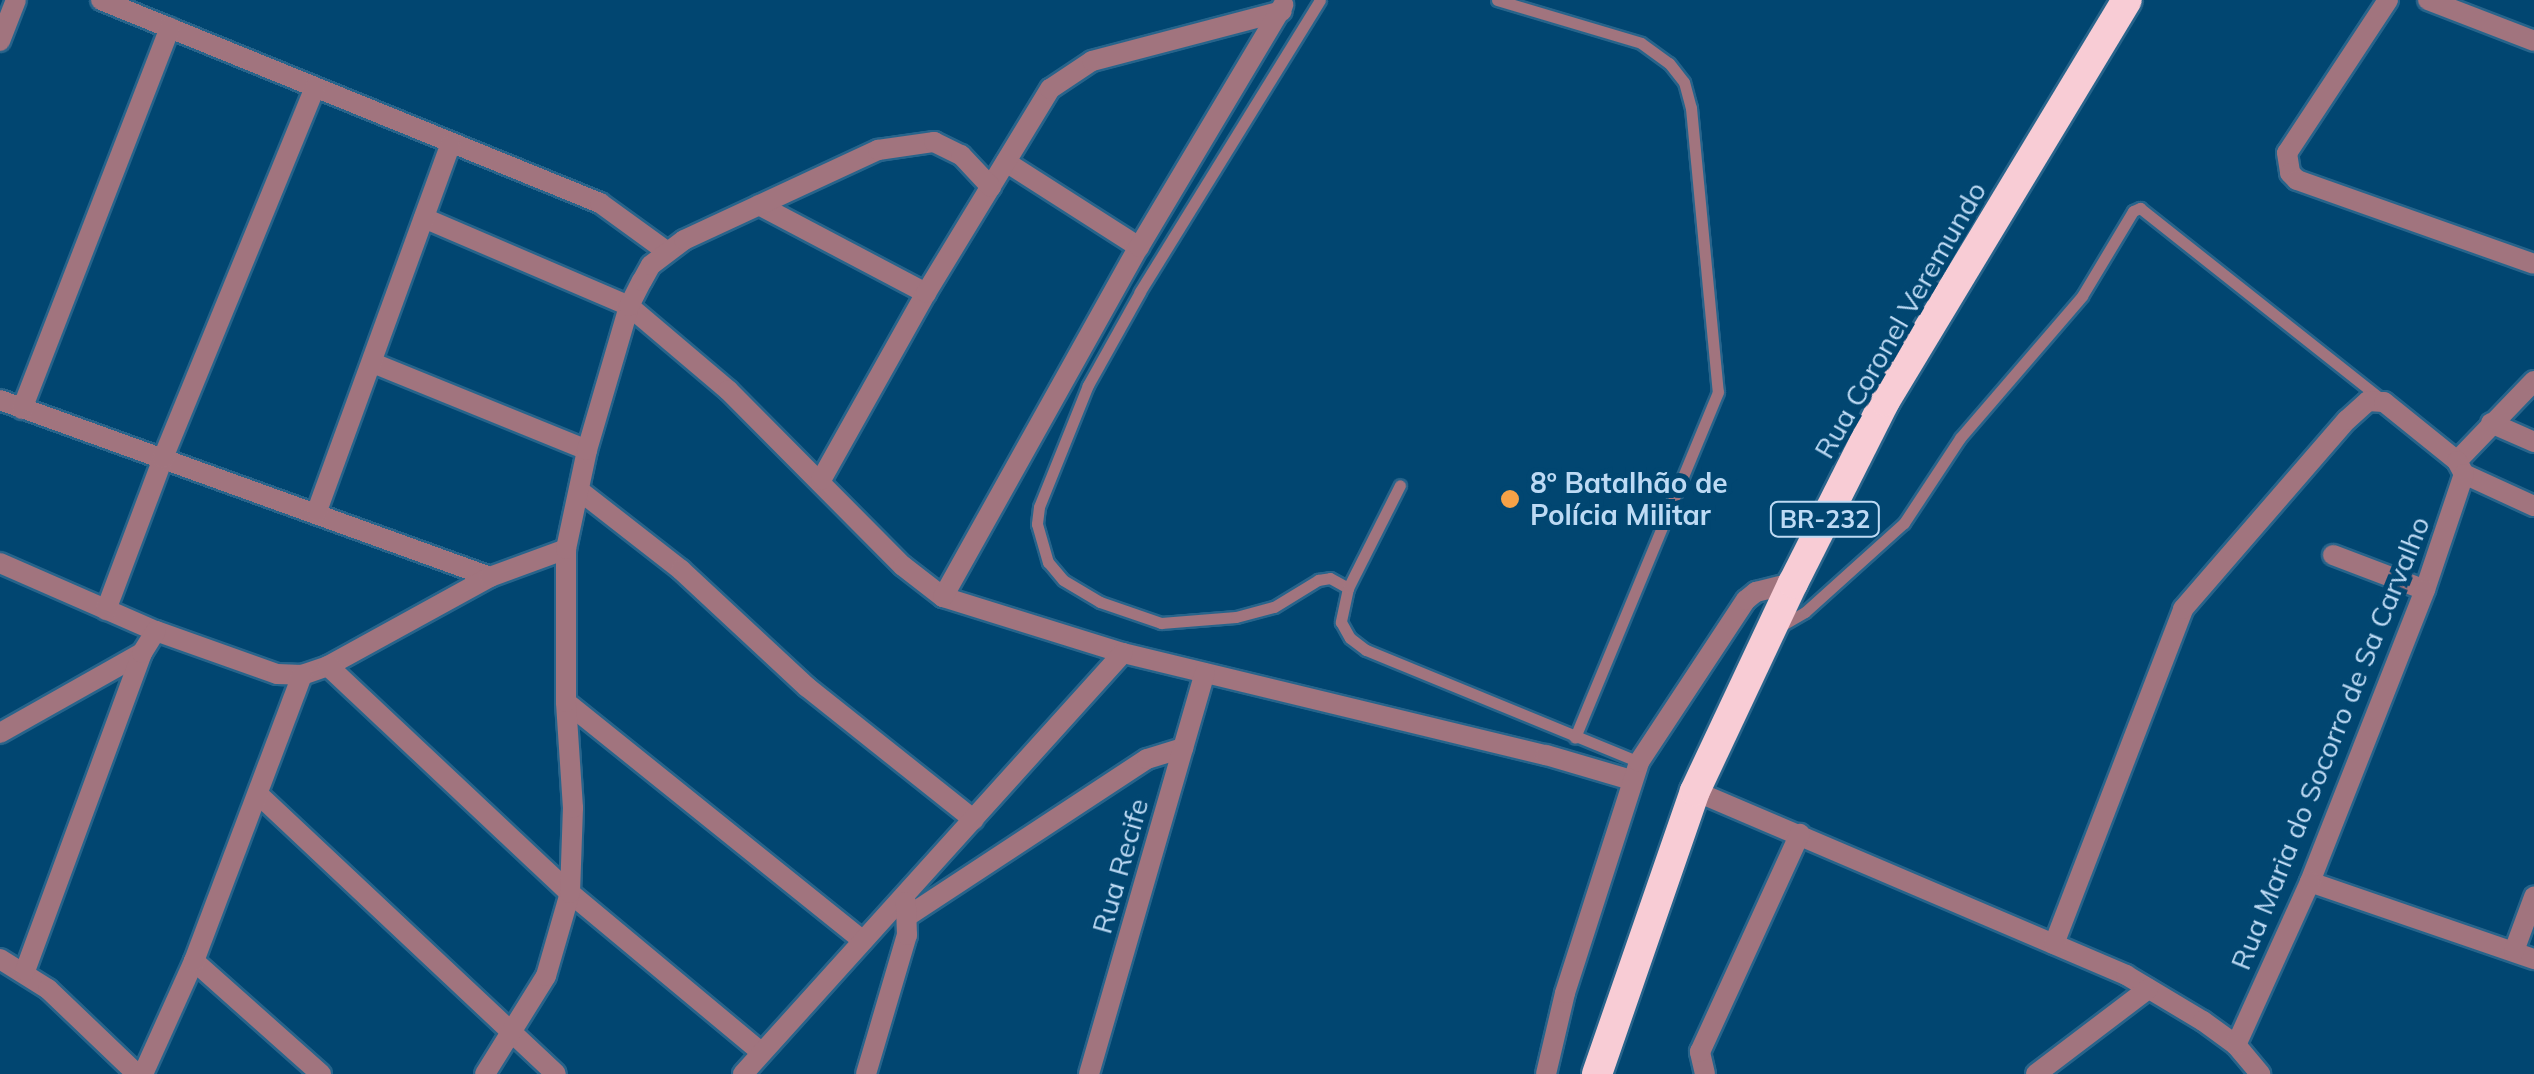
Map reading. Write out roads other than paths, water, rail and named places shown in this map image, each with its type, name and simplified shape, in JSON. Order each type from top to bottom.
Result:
[{"type":"highway","name":"Rua Coronel Veremundo","points":[[1597,1074],[1695,791],[1793,584],[1885,401],[2127,0]]},
{"type":"street","points":[[0,41],[16,0]]},
{"type":"street","points":[[102,0],[600,203],[666,251]]},
{"type":"street","points":[[2388,0],[2287,153],[2286,166],[2297,180],[2534,264]]},
{"type":"street","points":[[2428,0],[2534,40]]},
{"type":"street","points":[[821,480],[926,293],[1050,89],[1092,61],[1282,6]]},
{"type":"street","points":[[943,597],[1139,247],[1282,6]]},
{"type":"street","points":[[22,409],[170,28]]},
{"type":"street","points":[[106,610],[162,458],[314,88]]},
{"type":"street","points":[[485,1074],[546,976],[570,894],[566,549],[587,450],[628,306],[651,265],[666,251],[759,205],[878,150],[916,141],[934,142],[960,155],[992,186]]},
{"type":"street","points":[[317,512],[450,145]]},
{"type":"street","points":[[1006,162],[1139,247]]},
{"type":"street","points":[[759,205],[926,293]]},
{"type":"street","points":[[424,218],[628,306],[728,390],[903,566],[943,597],[1123,654],[1546,755],[1635,771]]},
{"type":"street","points":[[373,363],[587,450]]},
{"type":"street","points":[[2460,468],[2491,423],[2534,381]]},
{"type":"street","points":[[0,400],[490,577]]},
{"type":"street","points":[[2054,944],[2183,609],[2347,420],[2368,401],[2384,402],[2460,468],[2534,506]]},
{"type":"street","points":[[2491,423],[2534,442]]},
{"type":"street","name":"Rua Maria do Socorro de Sa Carvalho","points":[[2236,1045],[2310,882],[2425,590],[2460,468]]},
{"type":"street","points":[[580,491],[681,570],[807,686],[974,820]]},
{"type":"street","points":[[0,564],[156,631],[277,674],[302,675],[328,666],[490,577],[566,549]]},
{"type":"street","points":[[2333,554],[2425,590]]},
{"type":"street","points":[[1546,1074],[1566,992],[1635,771],[1746,600],[1756,592],[1793,584]]},
{"type":"street","points":[[25,971],[142,652],[156,631]]},
{"type":"street","points":[[0,732],[142,652]]},
{"type":"street","points":[[743,1074],[1123,654]]},
{"type":"street","points":[[328,666],[570,894],[761,1052]]},
{"type":"street","name":"Rua Recife","points":[[1089,1074],[1205,673]]},
{"type":"street","points":[[0,958],[25,971],[140,1074],[194,961],[302,675]]},
{"type":"street","points":[[566,702],[863,941]]},
{"type":"street","points":[[908,916],[1147,759],[1183,748]]},
{"type":"street","points":[[1695,791],[2054,944],[2148,989],[2236,1045],[2260,1074]]},
{"type":"street","points":[[259,795],[556,1074]]},
{"type":"street","points":[[1705,1074],[1700,1052],[1800,834]]},
{"type":"street","points":[[2310,882],[2524,955],[2534,897]]},
{"type":"street","points":[[866,1074],[899,969],[908,916],[904,894]]},
{"type":"street","points":[[194,961],[321,1074]]},
{"type":"street","points":[[2036,1074],[2148,989]]},
{"type":"lane","points":[[1320,0],[1140,292],[1088,386],[1051,472],[1037,524],[1048,562],[1063,580],[1118,612],[1161,623],[1236,616],[1274,607],[1318,580],[1330,578],[1348,588]]},
{"type":"lane","points":[[1497,0],[1641,43],[1669,63],[1684,82],[1691,108],[1718,392],[1576,738]]},
{"type":"lane","points":[[1770,631],[1805,612],[1904,523],[1960,438],[2082,296],[2133,212],[2140,208],[2384,402]]},
{"type":"lane","points":[[1400,485],[1348,588],[1342,622],[1350,638],[1366,650],[1576,738],[1635,771]]},
{"type":"place","name":"8º Batalhão de Polícia Militar","points":[[1510,499]]}]
